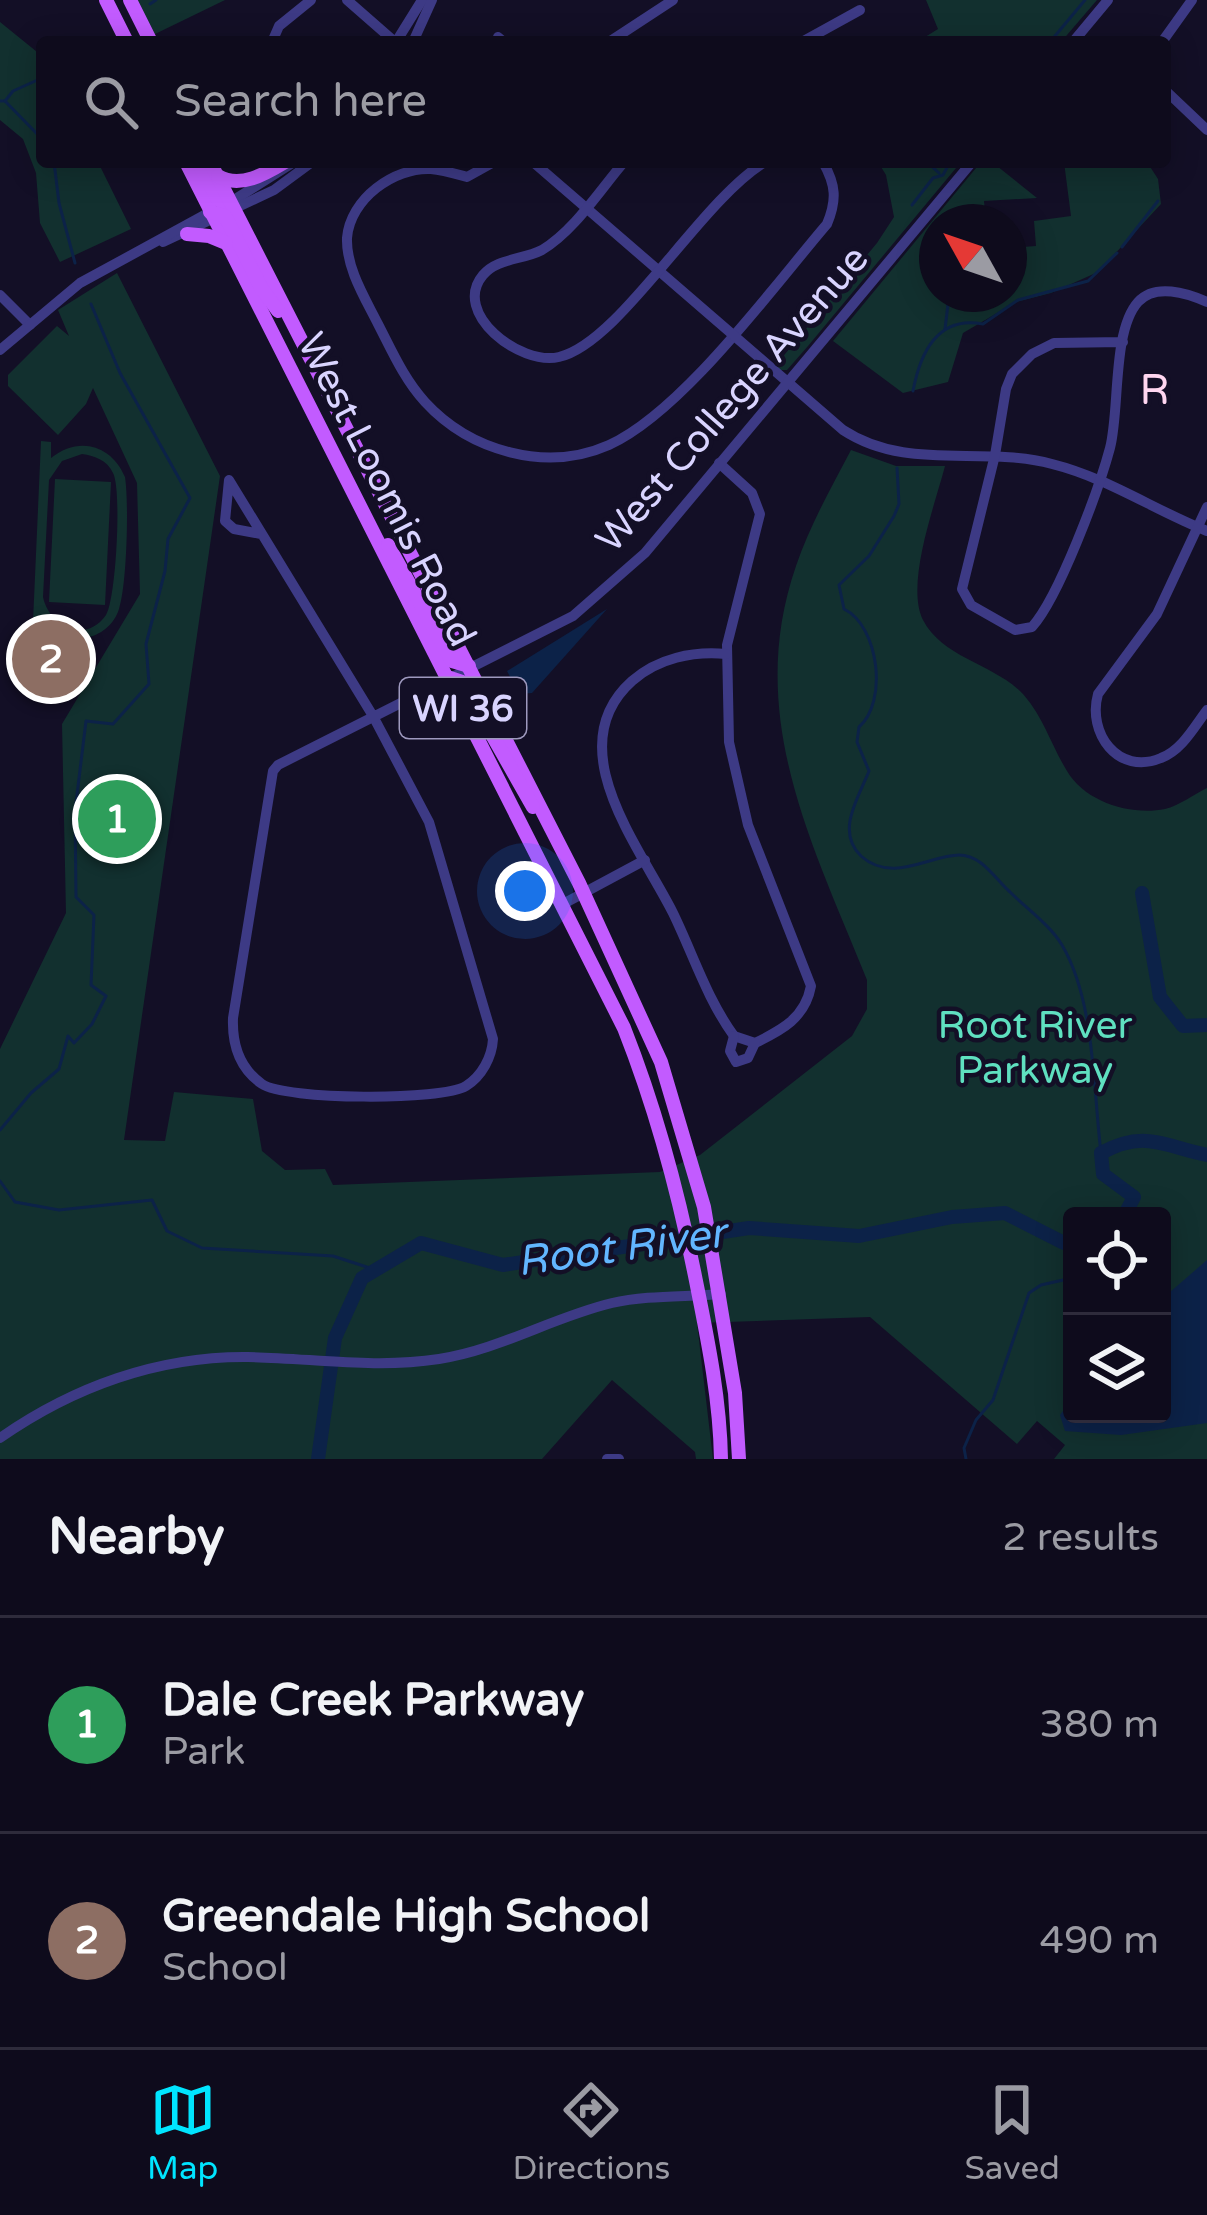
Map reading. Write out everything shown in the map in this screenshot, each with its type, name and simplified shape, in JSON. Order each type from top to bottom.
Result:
[{"type":"main road","points":[[106,0],[124,36]]},
{"type":"main road","points":[[130,0],[148,36]]},
{"type":"main road","name":"West Loomis Road","points":[[191,168],[223,211],[303,343],[584,891],[661,1062],[702,1199],[722,1294],[739,1459]]},
{"type":"main road","points":[[201,168],[223,211]]},
{"type":"main road","points":[[213,169],[228,182],[274,168]]},
{"type":"main road","name":"West Loomis Road","points":[[213,169],[226,243],[563,904],[640,1069],[682,1207],[714,1380],[721,1459]]},
{"type":"main road","points":[[187,234],[226,243]]},
{"type":"main road","points":[[364,513],[390,547],[452,661],[469,666]]},
{"type":"main road","points":[[447,677],[462,682],[524,795],[560,845]]},
{"type":"street","points":[[274,36],[278,26],[311,0]]},
{"type":"street","points":[[347,0],[388,36]]},
{"type":"street","points":[[399,36],[422,0]]},
{"type":"street","points":[[416,36],[432,0]]},
{"type":"street","points":[[618,36],[674,0]]},
{"type":"street","points":[[1078,36],[1108,0]]},
{"type":"street","points":[[1166,36],[1192,0]]},
{"type":"street","points":[[813,36],[860,10]]},
{"type":"street","points":[[1171,96],[1207,130]]},
{"type":"street","points":[[148,246],[187,234],[281,168]]},
{"type":"street","points":[[0,350],[80,283],[148,246],[274,190],[304,168]]},
{"type":"street","points":[[483,168],[467,177],[430,169],[407,171],[382,183],[353,217],[347,239],[356,280],[402,370],[445,422],[503,451],[547,457],[610,444],[666,406],[826,224],[835,204],[833,179],[827,168]]},
{"type":"street","points":[[540,168],[843,430],[868,446],[918,456],[995,455],[1046,462],[1100,477],[1202,529]]},
{"type":"street","points":[[618,168],[541,250],[496,265],[479,280],[474,292],[477,307],[504,342],[523,355],[543,358],[573,352],[596,337],[725,193],[757,168]]},
{"type":"street","name":"West College Avenue","points":[[373,716],[573,616],[645,553],[967,168]]},
{"type":"street","points":[[1124,342],[1067,340],[1042,348],[1023,362],[1006,389],[962,589],[971,605],[1015,630],[1032,627],[1048,606],[1100,477],[1110,446],[1130,315],[1147,294],[1166,290],[1207,302]]},
{"type":"street","points":[[0,295],[30,325]]},
{"type":"street","points":[[719,464],[752,493],[760,514],[726,654],[729,742],[736,782],[756,847],[811,986],[799,1016],[755,1043],[748,1058],[736,1061],[730,1051],[734,1036]]},
{"type":"street","points":[[262,534],[233,529],[225,521],[229,480],[249,514],[262,534],[373,716],[432,829],[491,1024],[492,1051],[477,1077],[465,1087],[443,1093],[282,1093],[248,1072],[232,1039],[271,778],[278,765],[373,716]]},
{"type":"street","points":[[1207,507],[1202,529],[1157,614],[1098,694],[1094,708],[1101,739],[1111,752],[1142,762],[1160,759],[1178,748],[1207,710]]},
{"type":"street","points":[[726,654],[675,657],[628,684],[610,709],[600,755],[606,781],[719,1016],[734,1036],[755,1043]]},
{"type":"street","points":[[563,904],[645,860]]},
{"type":"street","points":[[0,1438],[98,1383],[152,1368],[245,1357],[363,1364],[451,1357],[618,1302],[722,1294]]},
{"type":"street","points":[[607,1459],[619,1459]]},
{"type":"green space","points":[[135,0],[225,0],[153,35]]},
{"type":"green space","points":[[926,0],[1097,0],[1066,36],[927,36],[938,29]]},
{"type":"green space","points":[[0,22],[36,51],[36,168],[101,168],[131,229],[60,262],[40,223],[36,173],[23,139],[0,120]]},
{"type":"green space","points":[[882,168],[956,168],[926,204],[919,204],[919,213],[787,370],[779,370],[775,366],[894,217]]},
{"type":"green space","points":[[976,168],[1000,168],[1037,198],[946,204]]},
{"type":"green space","points":[[1065,168],[1151,168],[1158,179],[1161,204],[1098,272],[1027,299],[1027,247],[1036,246],[1034,221],[1071,216]]},
{"type":"green space","points":[[919,237],[919,312],[999,312],[963,333],[948,382],[903,393],[833,341]]},
{"type":"green space","name":"Root River Parkway","points":[[117,273],[220,476],[124,1140],[165,1141],[174,1092],[253,1099],[262,1151],[285,1170],[325,1169],[333,1185],[660,1172],[700,1155],[852,1036],[867,1009],[867,980],[792,779],[781,727],[782,621],[802,551],[851,450],[896,466],[945,466],[917,586],[918,605],[931,633],[1020,691],[1067,771],[1097,798],[1152,811],[1176,805],[1207,788],[1207,1459],[1054,1459],[1065,1445],[1037,1421],[1017,1444],[870,1317],[697,1323],[713,1459],[696,1459],[695,1452],[612,1380],[542,1459],[0,1459],[0,1049],[66,913],[62,724],[140,594],[137,483],[93,388],[86,404],[58,435],[8,386],[8,375],[57,326],[69,336],[58,310]]},
{"type":"green space","points":[[41,441],[51,442],[51,458],[72,447],[93,447],[111,457],[125,477],[126,544],[119,609],[106,629],[84,638],[33,622]],"holes":[[[82,454],[96,457],[113,473],[117,544],[106,615],[98,624],[78,630],[52,616],[43,597],[49,480],[62,461]]]},
{"type":"green space","points":[[55,479],[111,482],[105,605],[49,602]]},
{"type":"water","points":[[607,609],[532,693],[519,694],[507,671]]},
{"type":"water","points":[[1207,1260],[1207,1423],[1121,1435],[1065,1431],[1060,1415],[1063,1411],[1063,1423],[1171,1423],[1171,1291]]},
{"type":"waterway","points":[[150,4],[156,0]]},
{"type":"waterway","points":[[1055,36],[1085,0]]},
{"type":"waterway","points":[[5,101],[13,91],[36,81]]},
{"type":"waterway","points":[[0,101],[36,133]]},
{"type":"waterway","points":[[55,168],[75,263]]},
{"type":"waterway","points":[[934,168],[939,173]]},
{"type":"waterway","points":[[912,205],[947,168]]},
{"type":"waterway","points":[[1122,247],[1158,201]]},
{"type":"waterway","points":[[913,391],[926,351],[942,331],[954,325],[983,324],[1018,300],[1088,281],[1117,253]]},
{"type":"waterway","points":[[0,1130],[59,1069],[68,1036],[74,1043],[92,1024],[106,996],[91,985],[94,915],[76,897],[75,811],[86,721],[113,724],[149,684],[146,644],[165,571],[168,539],[190,498],[120,373],[91,304]]},
{"type":"waterway","points":[[945,329],[947,312]]},
{"type":"waterway","points":[[897,468],[899,504],[894,516],[869,556],[839,585],[844,609],[865,631],[876,665],[874,700],[859,727],[857,742],[869,771],[852,814],[850,836],[861,856],[885,868],[948,856],[975,859],[1057,938],[1073,967],[1087,1018],[1101,1153]]},
{"type":"waterway","name":"Root River","points":[[1142,893],[1160,997],[1183,1026],[1207,1025]]},
{"type":"waterway","name":"Root River","points":[[1129,1207],[1134,1197],[1103,1174],[1101,1153],[1142,1141],[1207,1155]]},
{"type":"waterway","points":[[0,1181],[15,1202],[59,1210],[152,1200],[167,1231],[202,1248],[333,1256],[376,1270]]},
{"type":"waterway","name":"Root River","points":[[318,1459],[335,1338],[362,1278],[421,1243],[503,1265],[749,1228],[859,1236],[952,1217],[1005,1213],[1063,1242]]},
{"type":"waterway","points":[[966,1459],[964,1448],[976,1420],[993,1400],[1029,1293],[1063,1280]]},
{"type":"place","name":"Greendale High School","points":[[51,659]]},
{"type":"place","name":"Dale Creek Parkway","points":[[117,819]]},
{"type":"district","name":"R","points":[[1156,389]]}]
